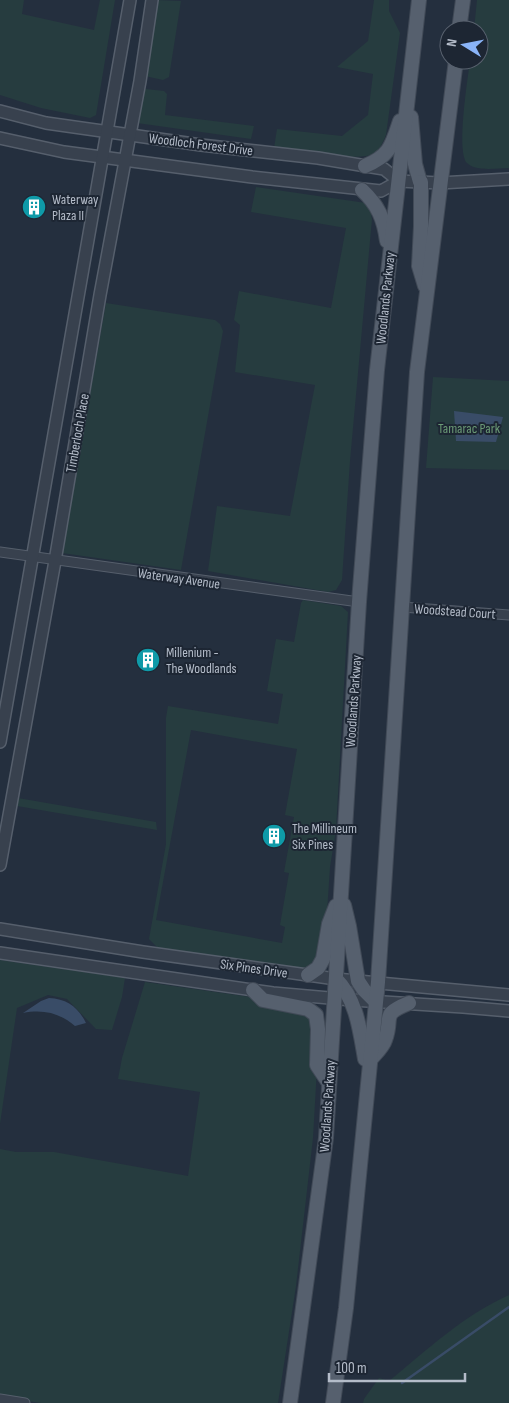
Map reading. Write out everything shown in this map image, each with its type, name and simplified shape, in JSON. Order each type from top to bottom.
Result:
[{"type":"main road","name":"Woodlands Parkway","points":[[290,1403],[326,1138],[359,602],[377,370],[419,0]]},
{"type":"main road","points":[[460,20],[463,0]]},
{"type":"main road","points":[[333,1403],[346,1308],[378,982],[417,372],[455,70]]},
{"type":"main road","points":[[365,166],[378,160],[390,148],[408,99]]},
{"type":"main road","points":[[408,99],[414,138],[415,164],[420,182],[421,226],[419,266],[427,292]]},
{"type":"main road","points":[[362,190],[373,200],[383,219],[390,258]]},
{"type":"main road","points":[[308,975],[318,968],[323,960],[329,924],[341,893]]},
{"type":"main road","points":[[341,893],[349,926],[358,981],[375,1001]]},
{"type":"main road","points":[[336,979],[345,988],[352,1000],[369,1077]]},
{"type":"main road","points":[[253,990],[263,1000],[308,1009],[316,1015],[318,1030],[317,1065],[329,1083]]},
{"type":"main road","points":[[370,1061],[385,1041],[390,1014],[394,1010],[410,1003]]},
{"type":"street","name":"Timberloch Place","points":[[0,742],[130,0]]},
{"type":"street","name":"Timberloch Place","points":[[0,866],[55,561],[100,295],[130,135],[152,0]]},
{"type":"street","name":"Woodloch Forest Drive","points":[[0,111],[46,123],[202,145],[318,158],[384,169],[399,181]]},
{"type":"street","name":"Woodloch Forest Drive","points":[[0,138],[64,152],[362,190],[381,191],[399,181],[440,183],[509,179]]},
{"type":"street","name":"Waterway Avenue","points":[[0,552],[359,602]]},
{"type":"street","name":"Woodstead Court","points":[[402,607],[509,615]]},
{"type":"street","name":"Six Pines Drive","points":[[0,929],[143,952],[336,979],[509,995]]},
{"type":"street","points":[[139,973],[143,952]]},
{"type":"street","name":"Six Pines Drive","points":[[0,953],[253,990],[352,1000],[509,1011]]},
{"type":"street","points":[[0,1399],[25,1403]]},
{"type":"green space","points":[[0,0],[24,0],[22,14],[94,30],[100,0],[115,0],[96,115],[90,118],[41,108],[0,95]]},
{"type":"green space","points":[[157,0],[181,1],[169,77],[163,80],[145,76]]},
{"type":"green space","points":[[374,0],[389,0],[389,11],[400,33],[386,135],[379,148],[373,154],[354,157],[274,148],[277,129],[342,136],[368,115],[373,74],[337,67],[368,41]]},
{"type":"green space","points":[[477,0],[509,0],[509,168],[476,168],[467,163],[464,156],[463,130],[469,70],[489,70],[489,20],[475,20]]},
{"type":"green space","points":[[146,89],[164,91],[167,94],[165,115],[254,126],[251,139],[137,123],[142,92]]},
{"type":"green space","points":[[256,187],[366,203],[370,208],[372,219],[350,461],[342,580],[336,590],[328,592],[208,571],[217,506],[290,516],[315,385],[235,372],[240,325],[234,320],[239,291],[331,308],[346,228],[251,212]]},
{"type":"green space","points":[[106,303],[215,320],[220,324],[223,331],[181,570],[62,553]]},
{"type":"green space","name":"Tamarac Park","points":[[433,377],[509,381],[509,470],[426,468]]},
{"type":"green space","points":[[303,600],[341,606],[348,612],[336,830],[330,867],[324,957],[308,970],[165,950],[157,947],[149,939],[166,844],[166,718],[168,706],[278,724],[283,694],[267,691],[276,639],[294,642]],"holes":[[[191,730],[297,749],[285,815],[294,817],[284,872],[289,873],[280,925],[285,927],[282,943],[156,920]]]},
{"type":"green space","points":[[18,798],[156,822],[157,830],[17,806]]},
{"type":"green space","points":[[0,960],[125,978],[122,997],[112,1030],[96,1029],[67,999],[48,995],[17,1008],[0,1124]]},
{"type":"green space","points":[[145,982],[307,1005],[319,1032],[313,1138],[296,1286],[278,1403],[41,1403],[0,1397],[0,1149],[16,1152],[54,1152],[188,1176],[200,1092],[118,1079],[122,1058]]},
{"type":"green space","points":[[509,1295],[509,1403],[363,1403],[379,1378],[389,1381],[461,1323],[492,1303]]},
{"type":"water","points":[[454,411],[503,417],[496,442],[456,441]]},
{"type":"water","points":[[49,998],[67,1002],[76,1008],[86,1023],[75,1026],[51,1013],[23,1013]]},
{"type":"waterway","points":[[402,1383],[509,1307]]},
{"type":"place","name":"Waterway Plaza II","points":[[34,207]]},
{"type":"place","name":"Millenium - The Woodlands","points":[[148,660]]},
{"type":"place","name":"The Millineum Six Pines","points":[[274,836]]}]
